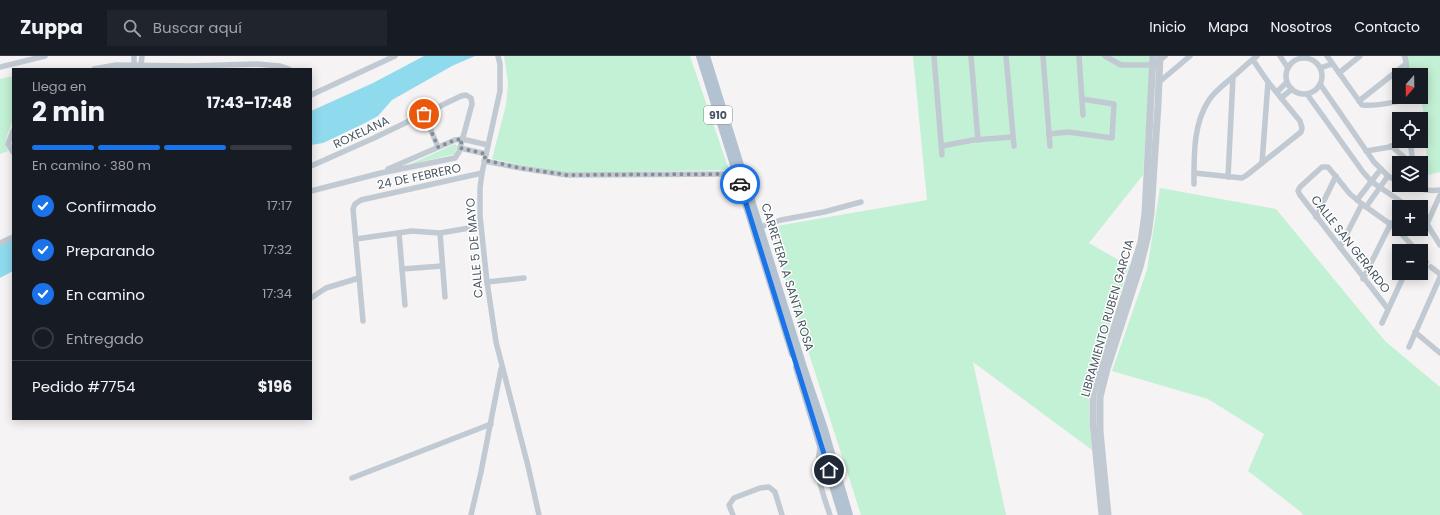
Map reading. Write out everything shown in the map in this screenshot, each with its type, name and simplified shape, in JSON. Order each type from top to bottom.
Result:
[{"type":"main road","name":"CARRETERA A SANTA ROSA","points":[[700,56],[740,174],[760,227],[842,515]]},
{"type":"main road","name":"CARRETERA A SANTA ROSA","points":[[706,56],[740,174],[800,368],[824,429],[850,515]]},
{"type":"street","points":[[0,67],[42,56]]},
{"type":"street","points":[[134,56],[134,65]]},
{"type":"street","points":[[141,65],[142,56]]},
{"type":"street","points":[[312,95],[395,56]]},
{"type":"street","name":"CALLE 5 DE MAYO","points":[[498,56],[500,64],[500,91],[482,173],[480,204],[481,226],[487,282],[496,342],[539,515]]},
{"type":"street","points":[[934,56],[942,155]]},
{"type":"street","points":[[971,56],[978,140]]},
{"type":"street","points":[[1006,56],[1014,146]]},
{"type":"street","points":[[1043,56],[1050,146]]},
{"type":"street","points":[[1079,56],[1083,115]]},
{"type":"street","points":[[1105,56],[1121,65],[1153,65]]},
{"type":"street","points":[[1151,88],[1190,56]]},
{"type":"street","points":[[1280,56],[1288,68]]},
{"type":"street","points":[[1318,66],[1326,56],[1362,105],[1368,106],[1392,102]]},
{"type":"street","points":[[1339,73],[1360,56]]},
{"type":"street","points":[[1406,56],[1407,68]]},
{"type":"street","name":"LIBRAMIENTO RUBEN GARCIA","points":[[1102,515],[1093,423],[1093,395],[1141,242],[1145,213],[1153,65],[1159,57]]},
{"type":"street","name":"LIBRAMIENTO RUBEN GARCIA","points":[[1108,515],[1100,431],[1100,397],[1107,369],[1139,272],[1147,241],[1151,213],[1159,82],[1159,57]]},
{"type":"street","points":[[1298,57],[1311,60],[1318,66],[1322,73],[1320,84],[1317,88],[1307,94],[1302,94],[1292,89],[1287,82],[1286,77],[1288,68],[1298,57]]},
{"type":"street","points":[[1194,173],[1242,178],[1301,132],[1302,128],[1300,121],[1268,82],[1255,58],[1218,89],[1210,98],[1200,116],[1195,144],[1194,173],[1194,184]]},
{"type":"street","points":[[106,68],[134,65],[190,68],[258,64],[286,68]]},
{"type":"street","points":[[1318,66],[1332,64]]},
{"type":"street","points":[[1359,101],[1406,64]]},
{"type":"street","points":[[1228,177],[1233,77]]},
{"type":"street","points":[[1262,163],[1268,82]]},
{"type":"street","points":[[1277,92],[1287,82]]},
{"type":"street","points":[[1320,84],[1366,151],[1381,169],[1392,178]]},
{"type":"street","points":[[1281,98],[1292,89]]},
{"type":"street","points":[[1307,94],[1355,162],[1372,182],[1398,200]]},
{"type":"street","name":"ROXELANA","points":[[312,166],[374,138],[461,96],[469,96],[471,98],[472,104],[460,148],[455,158],[381,173]]},
{"type":"street","points":[[1049,134],[1068,132],[1112,138],[1114,104],[1082,99]]},
{"type":"street","points":[[424,114],[438,147]]},
{"type":"street","points":[[12,134],[8,144],[12,150]]},
{"type":"street","points":[[942,146],[978,140],[1013,137]]},
{"type":"street","points":[[312,191],[381,173],[455,140],[462,139],[488,145]]},
{"type":"street","points":[[1366,151],[1408,144],[1411,148],[1412,156]]},
{"type":"street","points":[[1391,146],[1403,156]]},
{"type":"street","points":[[460,148],[520,168],[567,175],[740,174]]},
{"type":"street","name":"CALLE SAN GERARDO","points":[[1336,176],[1330,168],[1326,166],[1322,167],[1303,184],[1298,191],[1363,279],[1388,309]]},
{"type":"street","points":[[1340,247],[1372,182],[1381,169]]},
{"type":"street","name":"24 DE FEBRERO","points":[[356,238],[353,209],[355,204],[361,200],[482,173]]},
{"type":"street","points":[[1316,217],[1336,176],[1350,194],[1362,204],[1391,223],[1402,233],[1411,244]]},
{"type":"street","points":[[1362,204],[1380,188],[1388,176]]},
{"type":"street","points":[[1428,190],[1440,190]]},
{"type":"street","points":[[1428,222],[1440,195]]},
{"type":"street","points":[[760,227],[781,220],[816,214],[861,202]]},
{"type":"street","points":[[1363,279],[1391,223]]},
{"type":"street","points":[[363,321],[356,238],[412,231],[440,232],[481,226]]},
{"type":"street","points":[[1428,226],[1440,245]]},
{"type":"street","points":[[440,232],[445,297]]},
{"type":"street","points":[[399,233],[405,305]]},
{"type":"street","points":[[0,243],[12,237]]},
{"type":"street","points":[[402,269],[442,266]]},
{"type":"street","points":[[1409,347],[1440,275],[1431,267]]},
{"type":"street","points":[[312,297],[326,288],[359,278]]},
{"type":"street","points":[[487,282],[524,278]]},
{"type":"street","points":[[1382,323],[1402,280]]},
{"type":"street","points":[[1415,332],[1440,353]]},
{"type":"street","points":[[471,515],[491,424],[501,366]]},
{"type":"street","points":[[352,478],[491,424]]},
{"type":"street","points":[[821,443],[818,463],[818,477],[830,515]]},
{"type":"street","points":[[733,514],[729,505],[734,498],[765,488],[772,489],[775,492],[782,515]]},
{"type":"green space","points":[[504,56],[690,56],[729,170],[562,173],[492,159],[506,105],[508,82]]},
{"type":"green space","points":[[913,56],[1151,56],[1143,175],[1089,243],[1129,266],[1096,367],[1089,400],[1092,450],[973,362],[1006,515],[861,515],[792,301],[771,227],[927,200]]},
{"type":"green space","points":[[1401,56],[1440,56],[1440,172],[1428,175],[1428,156],[1427,156],[1426,148],[1428,148],[1428,112],[1423,112],[1422,104],[1428,104],[1428,68],[1406,68]]},
{"type":"green space","points":[[12,76],[12,122],[6,138],[6,147],[8,151],[0,154],[0,79]]},
{"type":"green space","points":[[455,144],[457,146],[455,154],[408,165]]},
{"type":"green space","points":[[1160,188],[1276,209],[1385,341],[1440,387],[1440,515],[1303,515],[1248,471],[1264,434],[1208,399],[1112,371],[1147,270]]},
{"type":"water","points":[[424,56],[475,56],[452,66],[392,100],[378,116],[323,143],[312,145],[312,111],[373,83]]},
{"type":"water","points":[[12,239],[12,272],[0,278],[0,245]]},
{"type":"way so far","points":[[424,114],[438,147],[455,140],[462,139],[460,148],[486,154],[484,160],[501,164],[550,173],[582,176],[736,174],[740,184]]},
{"type":"route","points":[[740,184],[829,470]]}]
